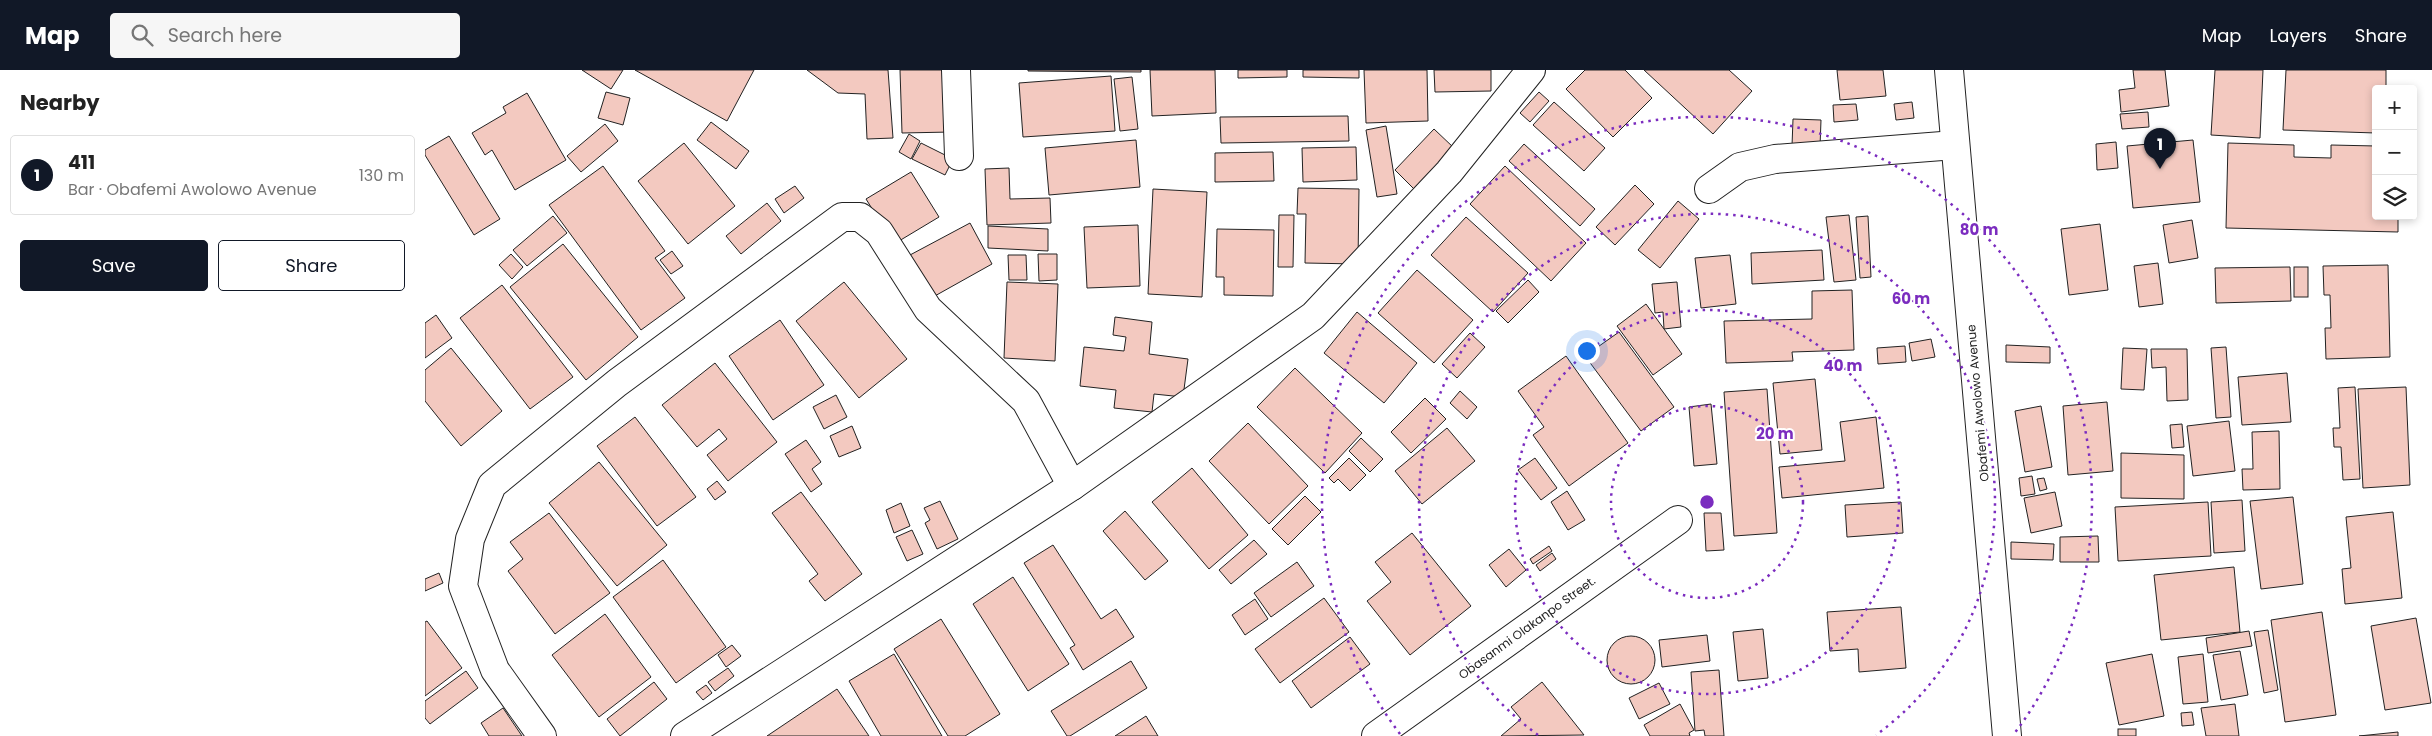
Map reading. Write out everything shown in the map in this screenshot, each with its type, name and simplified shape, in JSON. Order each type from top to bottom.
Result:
[{"type":"street","points":[[956,70],[959,156]]},
{"type":"street","points":[[685,736],[1072,486],[1313,316],[1449,172],[1531,70]]},
{"type":"street","name":"Obafemi Awolowo Avenue","points":[[1949,70],[2007,736]]},
{"type":"street","points":[[1709,189],[1740,167],[1775,159],[1955,145]]},
{"type":"street","points":[[542,736],[495,670],[463,586],[469,539],[492,485],[617,383],[842,217],[861,217],[879,232],[928,309],[1026,401],[1072,486]]},
{"type":"street","name":"Obasanmi Olakanpo Street.","points":[[1377,736],[1678,520]]},
{"type":"building","points":[[582,70],[623,70],[611,89]]},
{"type":"building","points":[[635,70],[754,70],[727,121]]},
{"type":"building","points":[[807,70],[888,70],[893,138],[867,139],[865,94],[838,93]]},
{"type":"building","points":[[900,70],[949,70],[951,132],[902,133]]},
{"type":"building","points":[[1141,70],[1141,72],[1028,71]]},
{"type":"building","points":[[1150,70],[1215,70],[1216,113],[1152,116]]},
{"type":"building","points":[[1238,70],[1287,70],[1287,77],[1238,78]]},
{"type":"building","points":[[1303,70],[1359,70],[1359,78],[1303,77]]},
{"type":"building","points":[[1364,70],[1427,70],[1428,121],[1366,123]]},
{"type":"building","points":[[1434,70],[1491,70],[1491,91],[1435,92]]},
{"type":"building","points":[[1585,70],[1625,70],[1652,98],[1613,137],[1566,89]]},
{"type":"building","points":[[1644,70],[1729,70],[1752,91],[1713,134]]},
{"type":"building","points":[[1837,70],[1883,70],[1886,96],[1840,100]]},
{"type":"building","points":[[2133,70],[2165,70],[2169,106],[2121,112],[2119,90],[2135,88]]},
{"type":"building","points":[[2215,70],[2263,70],[2260,138],[2211,135]]},
{"type":"building","points":[[2286,70],[2386,70],[2386,85],[2372,85],[2372,133],[2283,130]]},
{"type":"building","points":[[1111,76],[1115,131],[1023,137],[1019,83]]},
{"type":"building","points":[[1132,77],[1138,129],[1120,131],[1114,79]]},
{"type":"building","points":[[606,92],[630,98],[623,125],[598,118]]},
{"type":"building","points":[[1539,92],[1549,101],[1530,122],[1520,113]]},
{"type":"building","points":[[527,93],[566,160],[515,190],[492,150],[485,155],[472,133],[506,113],[503,107]]},
{"type":"building","points":[[1554,102],[1605,148],[1584,171],[1533,125]]},
{"type":"building","points":[[1912,102],[1914,118],[1896,120],[1894,104]]},
{"type":"building","points":[[1856,104],[1858,120],[1834,122],[1833,105]]},
{"type":"building","points":[[2148,112],[2149,127],[2122,129],[2120,114]]},
{"type":"building","points":[[1348,116],[1349,141],[1221,143],[1220,117]]},
{"type":"building","points":[[1793,119],[1821,120],[1820,147],[1792,146]]},
{"type":"building","points":[[711,122],[749,151],[736,169],[697,140]]},
{"type":"building","points":[[605,124],[618,141],[581,172],[567,156]]},
{"type":"building","points":[[1386,126],[1397,194],[1377,197],[1366,130]]},
{"type":"building","points":[[1434,129],[1454,148],[1414,189],[1395,170]]},
{"type":"building","points":[[909,134],[920,141],[911,159],[899,152]]},
{"type":"building","points":[[449,136],[500,219],[474,235],[425,155],[425,150]]},
{"type":"building","points":[[1136,140],[1140,187],[1049,195],[1045,148]]},
{"type":"building","points":[[2193,140],[2200,202],[2133,208],[2127,146]]},
{"type":"building","points":[[2116,142],[2118,168],[2097,170],[2096,144]]},
{"type":"building","points":[[684,143],[735,206],[688,244],[638,181]]},
{"type":"building","points":[[921,143],[953,159],[945,175],[912,159]]},
{"type":"building","points":[[2228,143],[2294,145],[2294,157],[2331,158],[2331,145],[2372,146],[2372,220],[2398,220],[2398,232],[2226,228]]},
{"type":"building","points":[[1524,144],[1595,209],[1580,226],[1509,161]]},
{"type":"building","points":[[1356,147],[1357,180],[1303,182],[1302,148]]},
{"type":"building","points":[[1273,152],[1274,181],[1215,182],[1215,153]]},
{"type":"building","points":[[603,166],[665,251],[655,258],[685,298],[641,330],[549,205]]},
{"type":"building","points":[[1505,166],[1586,243],[1551,281],[1470,204]]},
{"type":"building","points":[[1009,168],[1010,199],[1050,198],[1051,223],[987,225],[985,169]]},
{"type":"building","points":[[911,172],[939,217],[894,244],[866,199]]},
{"type":"building","points":[[1635,185],[1654,204],[1615,245],[1596,227]]},
{"type":"building","points":[[795,186],[804,198],[784,213],[775,199]]},
{"type":"building","points":[[1298,188],[1359,189],[1358,264],[1305,263],[1306,214],[1297,214]]},
{"type":"building","points":[[1153,189],[1207,192],[1202,297],[1148,294]]},
{"type":"building","points":[[1678,201],[1699,219],[1660,268],[1638,250]]},
{"type":"building","points":[[767,203],[781,221],[741,254],[726,236]]},
{"type":"building","points":[[1279,215],[1294,215],[1293,267],[1278,267]]},
{"type":"building","points":[[1849,215],[1856,280],[1834,282],[1826,217]]},
{"type":"building","points":[[553,216],[567,233],[527,266],[513,250]]},
{"type":"building","points":[[1868,216],[1871,277],[1860,278],[1856,217]]},
{"type":"building","points":[[1466,217],[1528,273],[1493,312],[1431,255]]},
{"type":"building","points":[[2192,220],[2198,258],[2169,263],[2163,225]]},
{"type":"building","points":[[970,223],[992,264],[933,297],[910,255]]},
{"type":"building","points":[[2100,224],[2108,290],[2069,295],[2061,229]]},
{"type":"building","points":[[1138,225],[1140,286],[1087,288],[1084,227]]},
{"type":"building","points":[[988,226],[1048,229],[1048,251],[988,248]]},
{"type":"building","points":[[1217,229],[1274,230],[1273,296],[1224,295],[1224,277],[1216,277]]},
{"type":"building","points":[[563,244],[638,337],[586,380],[510,287]]},
{"type":"building","points":[[1822,250],[1824,280],[1752,284],[1751,253]]},
{"type":"building","points":[[672,251],[683,266],[671,274],[660,260]]},
{"type":"building","points":[[511,254],[523,267],[512,279],[499,265]]},
{"type":"building","points":[[1038,254],[1057,254],[1057,280],[1039,281]]},
{"type":"building","points":[[1008,255],[1026,255],[1027,280],[1009,280]]},
{"type":"building","points":[[1730,255],[1736,304],[1701,308],[1695,258]]},
{"type":"building","points":[[2158,263],[2163,304],[2139,307],[2134,266]]},
{"type":"building","points":[[2388,265],[2390,357],[2326,359],[2325,328],[2331,328],[2330,295],[2324,295],[2323,266]]},
{"type":"building","points":[[2290,267],[2291,301],[2216,303],[2215,268]]},
{"type":"building","points":[[2294,267],[2308,267],[2308,297],[2294,297]]},
{"type":"building","points":[[1417,270],[1473,320],[1434,363],[1378,313]]},
{"type":"building","points":[[1528,280],[1539,292],[1508,323],[1496,311]]},
{"type":"building","points":[[844,282],[907,359],[859,398],[796,321]]},
{"type":"building","points":[[1007,282],[1058,284],[1055,361],[1004,358]]},
{"type":"building","points":[[1677,282],[1681,327],[1664,329],[1663,312],[1655,313],[1652,284]]},
{"type":"building","points":[[502,285],[573,377],[530,409],[460,318]]},
{"type":"building","points":[[1852,290],[1854,350],[1792,352],[1793,361],[1726,363],[1724,321],[1812,319],[1812,291]]},
{"type":"building","points":[[1646,304],[1682,354],[1653,375],[1617,326]]},
{"type":"building","points":[[1357,312],[1417,363],[1384,403],[1324,353]]},
{"type":"building","points":[[436,315],[452,338],[425,358],[425,323]]},
{"type":"building","points":[[1115,317],[1152,322],[1149,354],[1188,359],[1183,397],[1154,394],[1152,412],[1114,408],[1116,390],[1080,386],[1084,347],[1124,351],[1126,337],[1113,335]]},
{"type":"building","points":[[780,320],[824,385],[773,420],[729,356]]},
{"type":"building","points":[[1619,332],[1674,407],[1641,431],[1585,356]]},
{"type":"building","points":[[1470,333],[1485,347],[1457,378],[1442,364]]},
{"type":"building","points":[[1931,339],[1935,357],[1912,361],[1909,343]]},
{"type":"building","points":[[2006,345],[2050,347],[2050,363],[2006,362]]},
{"type":"building","points":[[1905,346],[1906,362],[1878,364],[1877,348]]},
{"type":"building","points":[[2226,347],[2231,417],[2216,418],[2211,348]]},
{"type":"building","points":[[451,348],[502,411],[461,446],[425,401],[425,370]]},
{"type":"building","points":[[2123,348],[2147,349],[2144,390],[2121,389]]},
{"type":"building","points":[[2151,349],[2187,349],[2188,400],[2167,401],[2166,367],[2152,368]]},
{"type":"building","points":[[1566,356],[1628,443],[1569,486],[1533,435],[1544,427],[1518,391]]},
{"type":"building","points":[[715,363],[777,442],[728,481],[707,455],[727,439],[719,429],[697,447],[662,405]]},
{"type":"building","points":[[1295,368],[1362,433],[1325,473],[1257,407]]},
{"type":"building","points":[[2287,373],[2291,422],[2242,425],[2238,377]]},
{"type":"building","points":[[1815,379],[1822,450],[1780,454],[1773,383]]},
{"type":"building","points":[[2355,387],[2360,479],[2343,480],[2341,447],[2334,447],[2333,428],[2340,428],[2338,388]]},
{"type":"building","points":[[2406,387],[2410,485],[2363,488],[2358,389]]},
{"type":"building","points":[[1767,389],[1777,533],[1734,536],[1724,392]]},
{"type":"building","points":[[1460,391],[1477,407],[1467,419],[1450,403]]},
{"type":"building","points":[[836,395],[847,417],[824,429],[813,407]]},
{"type":"building","points":[[1425,398],[1446,419],[1411,453],[1391,432]]},
{"type":"building","points":[[2107,402],[2113,471],[2068,475],[2063,406]]},
{"type":"building","points":[[1711,404],[1717,464],[1694,466],[1689,407]]},
{"type":"building","points":[[2041,406],[2052,467],[2025,472],[2015,411]]},
{"type":"building","points":[[635,417],[696,497],[657,526],[597,446]]},
{"type":"building","points":[[1876,417],[1884,488],[1782,498],[1779,467],[1845,461],[1840,422]]},
{"type":"building","points":[[2229,421],[2235,471],[2193,476],[2187,426]]},
{"type":"building","points":[[1248,423],[1308,486],[1269,524],[1209,461]]},
{"type":"building","points":[[2182,424],[2184,447],[2172,448],[2170,425]]},
{"type":"building","points":[[852,426],[861,448],[839,457],[830,436]]},
{"type":"building","points":[[1447,428],[1475,461],[1422,504],[1395,471]]},
{"type":"building","points":[[2279,431],[2280,489],[2243,490],[2242,469],[2253,469],[2252,432]]},
{"type":"building","points":[[1361,438],[1383,459],[1370,472],[1349,451]]},
{"type":"building","points":[[806,440],[821,462],[812,469],[822,484],[811,492],[785,454]]},
{"type":"building","points":[[2121,453],[2184,455],[2184,499],[2121,498]]},
{"type":"building","points":[[1349,458],[1366,475],[1350,491],[1338,479],[1334,483],[1329,478]]},
{"type":"building","points":[[1535,458],[1557,488],[1541,500],[1518,470]]},
{"type":"building","points":[[599,462],[667,545],[617,586],[549,503]]},
{"type":"building","points":[[1192,468],[1248,535],[1209,569],[1152,502]]},
{"type":"building","points":[[2032,476],[2035,494],[2021,496],[2019,478]]},
{"type":"building","points":[[2044,478],[2047,489],[2040,491],[2037,479]]},
{"type":"building","points":[[717,481],[726,492],[715,500],[707,489]]},
{"type":"building","points":[[1567,491],[1585,520],[1568,530],[1551,502]]},
{"type":"building","points":[[801,492],[862,574],[825,601],[809,581],[818,574],[772,513]]},
{"type":"building","points":[[2055,492],[2062,526],[2031,533],[2024,498]]},
{"type":"building","points":[[1305,496],[1321,512],[1288,545],[1272,529]]},
{"type":"building","points":[[2293,497],[2303,584],[2261,589],[2250,501]]},
{"type":"building","points":[[2242,500],[2245,551],[2214,553],[2211,502]]},
{"type":"building","points":[[940,501],[958,539],[937,549],[925,523],[930,520],[924,508]]},
{"type":"building","points":[[1901,502],[1903,533],[1847,537],[1845,505]]},
{"type":"building","points":[[2208,502],[2211,556],[2118,561],[2115,507]]},
{"type":"building","points":[[901,503],[910,526],[894,533],[886,510]]},
{"type":"building","points":[[1125,511],[1168,561],[1145,580],[1103,531]]},
{"type":"building","points":[[2393,512],[2402,598],[2345,604],[2342,569],[2351,568],[2346,517]]},
{"type":"building","points":[[549,513],[610,593],[555,634],[508,571],[523,559],[510,542]]},
{"type":"building","points":[[1704,513],[1721,513],[1724,550],[1706,551]]},
{"type":"building","points":[[912,530],[923,554],[907,561],[896,537]]},
{"type":"building","points":[[1412,533],[1471,606],[1410,655],[1367,601],[1391,582],[1375,562]]},
{"type":"building","points":[[2098,536],[2099,562],[2060,562],[2060,537]]},
{"type":"building","points":[[1254,540],[1267,554],[1231,584],[1219,570]]},
{"type":"building","points":[[2011,542],[2054,544],[2053,560],[2011,559]]},
{"type":"building","points":[[1053,545],[1101,619],[1116,609],[1134,637],[1083,670],[1070,648],[1075,645],[1024,563]]},
{"type":"building","points":[[1549,546],[1552,551],[1533,564],[1530,559]]},
{"type":"building","points":[[1509,549],[1526,570],[1506,587],[1489,565]]},
{"type":"building","points":[[1552,553],[1556,559],[1540,571],[1536,565]]},
{"type":"building","points":[[663,560],[726,647],[676,683],[613,597]]},
{"type":"building","points":[[1297,562],[1314,586],[1271,617],[1254,593]]},
{"type":"building","points":[[2234,567],[2240,632],[2161,640],[2154,575]]},
{"type":"building","points":[[439,573],[443,583],[425,591],[425,579]]},
{"type":"building","points":[[1013,577],[1069,664],[1028,691],[973,604]]},
{"type":"building","points":[[1324,598],[1349,632],[1280,683],[1255,649]]},
{"type":"building","points":[[1255,599],[1268,619],[1245,635],[1232,615]]},
{"type":"building","points":[[1901,607],[1906,668],[1859,672],[1858,649],[1830,651],[1827,612]]},
{"type":"building","points":[[2322,612],[2336,715],[2285,722],[2271,620]]},
{"type":"building","points":[[605,614],[651,677],[599,717],[552,655]]},
{"type":"building","points":[[2416,618],[2431,703],[2385,710],[2371,626]]},
{"type":"building","points":[[941,619],[1000,714],[965,736],[948,736],[894,649]]},
{"type":"building","points":[[427,621],[462,668],[425,696],[425,622]]},
{"type":"building","points":[[1763,629],[1768,678],[1738,681],[1733,632]]},
{"type":"building","points":[[2268,630],[2278,690],[2264,693],[2254,632]]},
{"type":"building","points":[[2249,631],[2252,646],[2208,653],[2206,638]]},
{"type":"building","points":[[1707,635],[1710,661],[1662,667],[1659,640]]},
{"type":"building","points":[[1626,636],[1636,636],[1645,640],[1651,646],[1655,660],[1651,674],[1645,680],[1636,684],[1626,684],[1617,680],[1611,674],[1607,665],[1607,655],[1611,646],[1617,640]]},
{"type":"building","points":[[1350,637],[1370,664],[1311,708],[1292,681]]},
{"type":"building","points":[[732,645],[741,656],[726,667],[718,655]]},
{"type":"building","points":[[2240,651],[2248,695],[2221,700],[2213,655]]},
{"type":"building","points":[[894,654],[942,736],[881,736],[849,681]]},
{"type":"building","points":[[2152,654],[2164,716],[2119,725],[2106,663]]},
{"type":"building","points":[[2203,654],[2208,702],[2183,704],[2178,657]]},
{"type":"building","points":[[1131,661],[1147,688],[1070,736],[1067,736],[1051,711]]},
{"type":"building","points":[[728,668],[734,676],[715,691],[708,682]]},
{"type":"building","points":[[1719,670],[1724,736],[1705,736],[1704,730],[1695,731],[1691,672]]},
{"type":"building","points":[[466,671],[478,688],[430,724],[425,718],[425,701]]},
{"type":"building","points":[[654,682],[667,699],[620,736],[607,719]]},
{"type":"building","points":[[1542,682],[1584,735],[1501,736],[1521,719],[1511,707]]},
{"type":"building","points":[[1659,683],[1670,704],[1639,719],[1629,698]]},
{"type":"building","points":[[706,685],[712,693],[703,700],[696,692]]},
{"type":"building","points":[[837,689],[869,736],[767,736]]},
{"type":"building","points":[[1680,704],[1694,730],[1689,733],[1690,736],[1650,736],[1644,725]]},
{"type":"building","points":[[2235,704],[2239,736],[2206,736],[2201,708]]},
{"type":"building","points":[[503,708],[522,736],[489,736],[481,723]]},
{"type":"building","points":[[2192,712],[2194,725],[2182,726],[2181,713]]},
{"type":"building","points":[[1146,716],[1158,736],[1115,736]]},
{"type":"building","points":[[2118,729],[2136,729],[2136,736],[2118,736]]},
{"type":"building","points":[[2398,732],[2398,736],[2359,736]]},
{"type":"place","name":"411","points":[[2160,169]]}]
